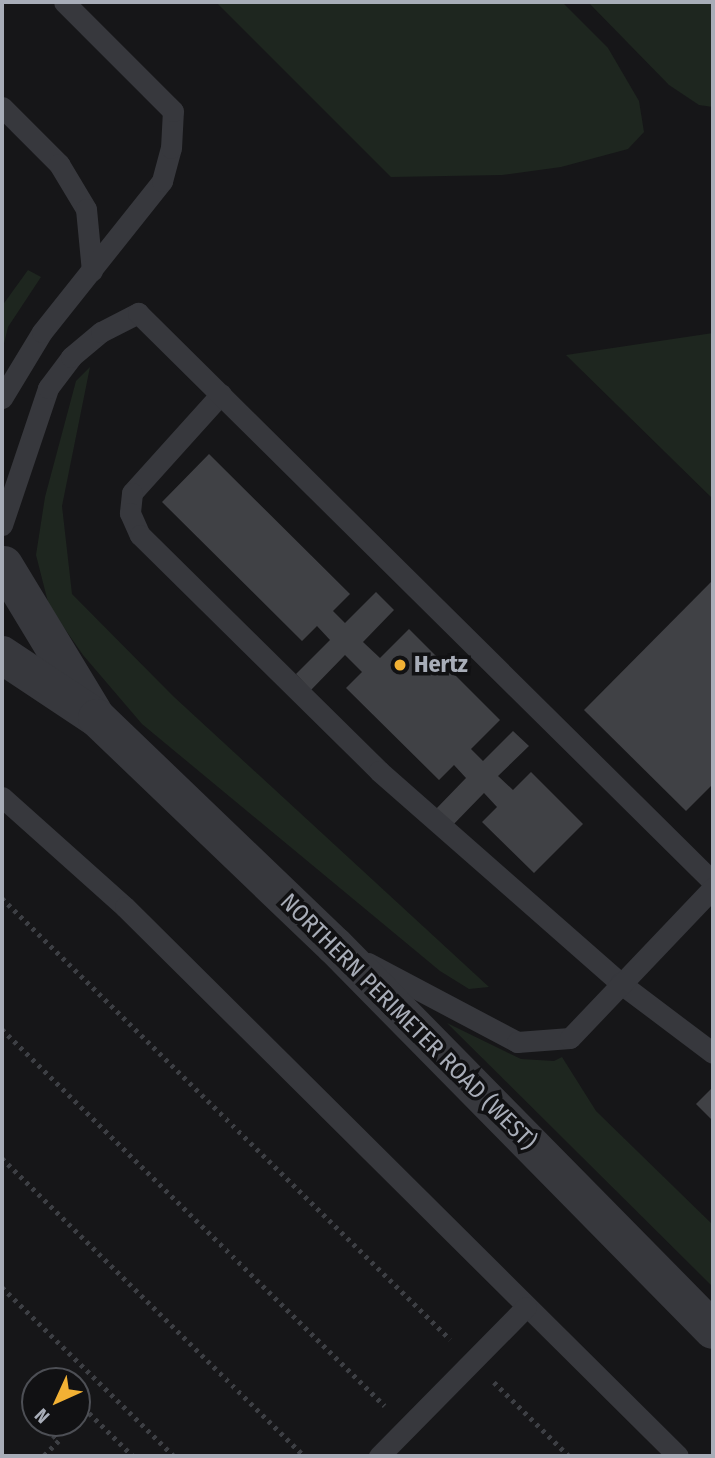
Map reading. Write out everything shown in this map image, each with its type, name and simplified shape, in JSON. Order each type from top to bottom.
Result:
[{"type":"street","name":"NORTHERN PERIMETER ROAD (WEST)","points":[[2,557],[97,718]]},
{"type":"street","name":"NORTHERN PERIMETER ROAD (WEST)","points":[[2,655],[97,718],[335,946],[713,1330]]},
{"type":"lane","points":[[2,398],[43,331],[162,181],[171,148],[173,111],[64,2]]},
{"type":"lane","points":[[2,107],[59,164],[86,209],[92,271]]},
{"type":"lane","points":[[2,525],[48,388],[71,357],[102,332],[138,313],[713,882]]},
{"type":"lane","points":[[221,394],[132,494],[130,513],[140,535],[379,771],[620,984],[713,1053]]},
{"type":"lane","points":[[2,797],[125,907],[678,1456]]},
{"type":"lane","points":[[335,946],[517,1042],[570,1038],[713,888]]},
{"type":"lane","points":[[379,1456],[526,1307]]},
{"type":"path","points":[[2,898],[569,1456]]},
{"type":"path","points":[[2,1028],[407,1428]]},
{"type":"path","points":[[2,1158],[304,1456]]},
{"type":"path","points":[[2,1287],[174,1456]]},
{"type":"path","points":[[91,1415],[133,1456]]},
{"type":"path","points":[[44,1456],[59,1441],[55,1437]]},
{"type":"shaded area","points":[[216,2],[562,2],[608,48],[639,101],[644,132],[628,149],[561,167],[502,175],[391,177]]},
{"type":"shaded area","points":[[588,2],[713,2],[713,107],[699,105],[669,85]]},
{"type":"shaded area","points":[[28,270],[41,277],[8,327],[2,352],[2,306]]},
{"type":"shaded area","points":[[713,333],[713,499],[566,355]]},
{"type":"shaded area","points":[[90,367],[62,506],[72,594],[173,696],[489,987],[469,989],[440,971],[142,724],[83,655],[49,606],[36,555],[45,497],[76,381]]},
{"type":"shaded area","points":[[447,1023],[521,1059],[554,1061],[562,1057],[596,1111],[713,1225],[713,1287]]},
{"type":"building","name":"Hertz","points":[[209,454],[350,594],[333,611],[345,623],[376,592],[394,610],[363,642],[380,658],[409,629],[500,720],[471,749],[483,761],[513,731],[529,746],[498,776],[513,790],[531,772],[583,824],[534,873],[482,822],[497,807],[484,793],[450,828],[434,811],[466,778],[454,765],[439,780],[346,688],[362,672],[345,655],[311,690],[296,674],[330,640],[317,626],[302,641],[162,502]]},
{"type":"building","points":[[713,580],[713,784],[686,811],[584,710]]},
{"type":"building","points":[[713,1087],[713,1121],[696,1104]]},
{"type":"place","name":"Hertz","points":[[400,665]]}]
